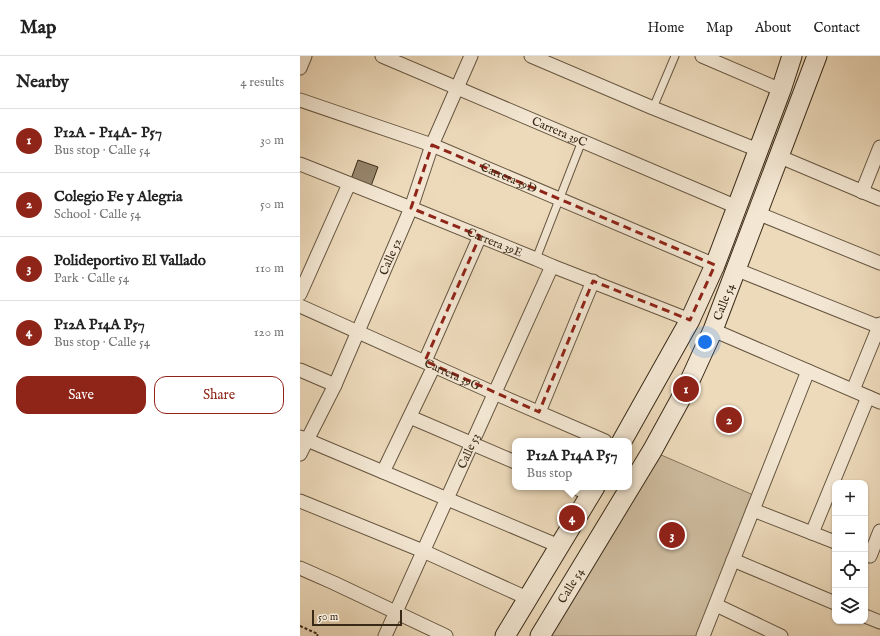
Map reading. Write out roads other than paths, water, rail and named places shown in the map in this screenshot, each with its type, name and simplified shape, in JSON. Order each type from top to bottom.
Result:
[{"type":"main road","name":"Calle 54","points":[[624,438],[690,320],[715,265],[738,207],[792,56]]},
{"type":"main road","name":"Calle 54","points":[[632,484],[686,389],[713,330],[778,156],[818,56]]},
{"type":"main road","name":"Calle 54","points":[[540,636],[628,490]]},
{"type":"main road","points":[[505,636],[592,491]]},
{"type":"street","points":[[300,68],[305,56]]},
{"type":"street","name":"Carrera 39C","points":[[382,56],[738,207]]},
{"type":"street","name":"Calle 52","points":[[300,454],[303,438],[335,385],[411,208],[432,145],[470,56]]},
{"type":"street","points":[[531,56],[653,108],[758,150]]},
{"type":"street","points":[[702,56],[781,90]]},
{"type":"street","name":"Carrera 39D","points":[[300,100],[432,145],[715,265]]},
{"type":"street","points":[[862,192],[880,147]]},
{"type":"street","points":[[778,156],[880,199]]},
{"type":"street","name":"Carrera 39E","points":[[300,164],[690,320]]},
{"type":"street","points":[[300,294],[349,184]]},
{"type":"street","points":[[757,213],[880,262]]},
{"type":"street","points":[[383,472],[410,417],[429,363],[480,236]]},
{"type":"street","name":"Calle 53","points":[[385,636],[552,266]]},
{"type":"street","points":[[736,269],[880,326],[852,390]]},
{"type":"street","points":[[539,412],[593,281]]},
{"type":"street","name":"Carrera 39G","points":[[300,306],[429,363],[494,394],[597,438]]},
{"type":"street","points":[[713,330],[874,400],[812,533]]},
{"type":"street","points":[[300,370],[335,385]]},
{"type":"street","points":[[703,636],[808,371]]},
{"type":"street","points":[[410,417],[512,461]]},
{"type":"street","points":[[303,438],[559,546]]},
{"type":"street","points":[[300,501],[423,551],[527,598]]},
{"type":"street","points":[[753,510],[832,541]]},
{"type":"street","points":[[872,557],[880,531]]},
{"type":"street","points":[[733,560],[832,602]]},
{"type":"street","points":[[300,568],[334,582],[446,636]]},
{"type":"street","points":[[716,605],[781,636]]},
{"type":"street","points":[[868,617],[880,622]]},
{"type":"lane","points":[[653,108],[675,56]]},
{"type":"lane","points":[[536,259],[582,141]]},
{"type":"place","name":"P12A - P14A- P57","points":[[686,389]]},
{"type":"place","name":"Colegio Fe y Alegria","points":[[729,420]]},
{"type":"place","name":"P12A P14A P57","points":[[572,518]]},
{"type":"place","name":"Polideportivo El Vallado","points":[[672,535]]}]
